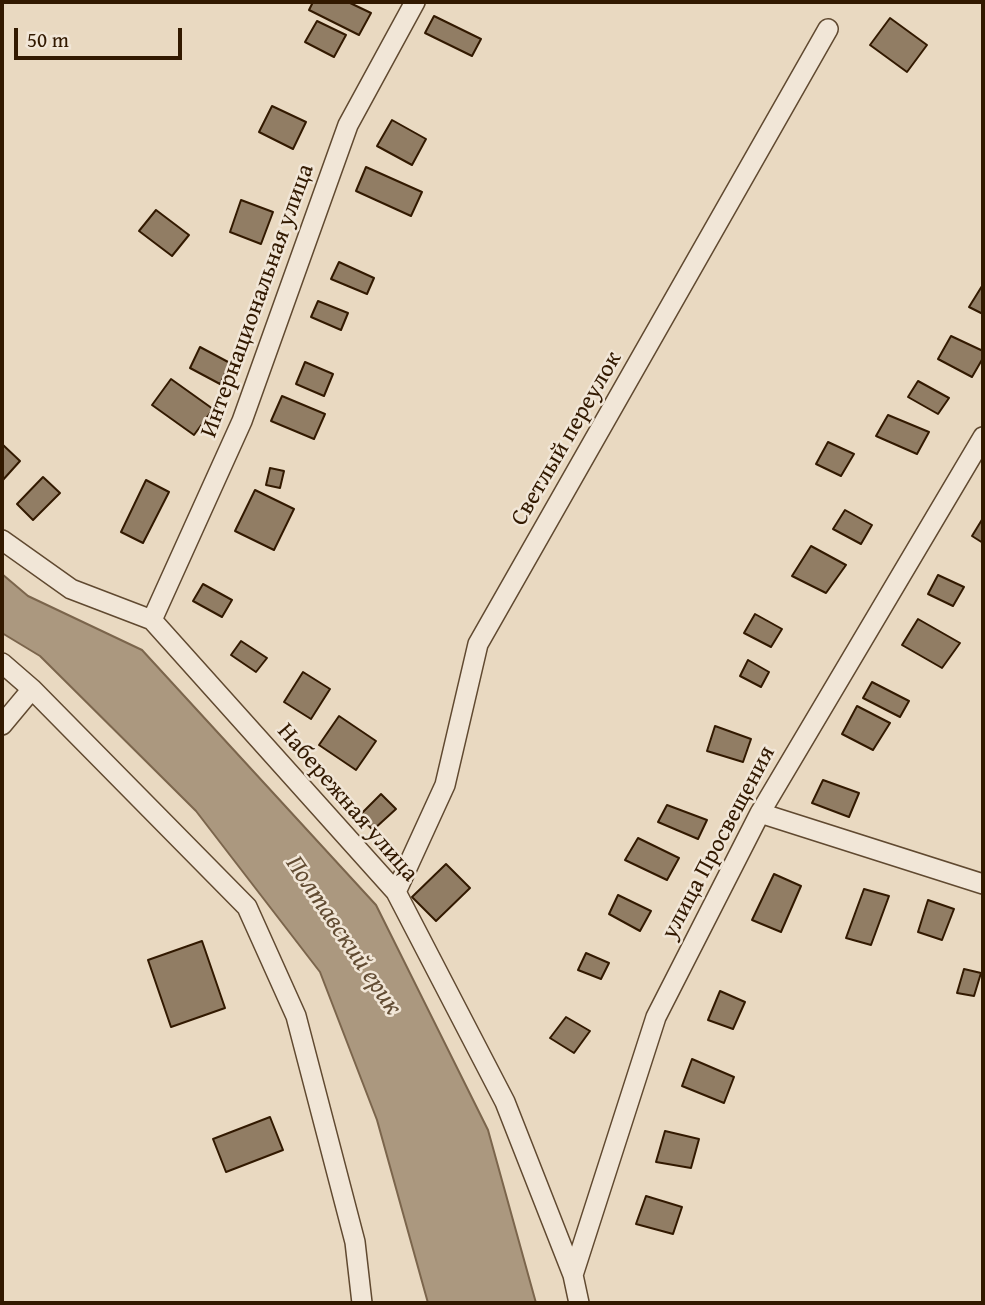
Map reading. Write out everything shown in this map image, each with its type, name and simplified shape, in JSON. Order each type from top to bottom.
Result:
[{"type":"street","name":"Интернациональная улица","points":[[152,620],[242,421],[348,125],[415,2]]},
{"type":"street","name":"Светлый переулок","points":[[396,892],[445,785],[478,644],[828,29]]},
{"type":"street","name":"улица Просвещения","points":[[579,1303],[573,1275],[656,1017],[760,813],[983,437]]},
{"type":"street","name":"Набережная улица","points":[[2,540],[71,589],[152,620],[396,892],[505,1102],[573,1275]]},
{"type":"street","points":[[2,663],[32,689],[247,907],[296,1016],[355,1242],[362,1303]]},
{"type":"street","points":[[2,724],[32,689]]},
{"type":"street","points":[[760,813],[983,884]]},
{"type":"water","name":"Полтавский ерик","points":[[2,574],[28,596],[142,650],[376,905],[488,1130],[536,1303],[428,1303],[377,1120],[320,972],[196,811],[40,656],[2,633]]},
{"type":"building","points":[[313,2],[348,2],[371,13],[359,35],[309,10]]},
{"type":"building","points":[[434,16],[481,39],[472,56],[425,33]]},
{"type":"building","points":[[890,18],[927,45],[907,72],[870,45]]},
{"type":"building","points":[[317,21],[346,35],[334,57],[305,42]]},
{"type":"building","points":[[272,106],[306,122],[293,149],[259,132]]},
{"type":"building","points":[[392,120],[426,139],[412,165],[377,146]]},
{"type":"building","points":[[366,167],[422,192],[411,216],[356,191]]},
{"type":"building","points":[[241,200],[273,212],[261,244],[230,232]]},
{"type":"building","points":[[156,210],[189,235],[172,256],[139,231]]},
{"type":"building","points":[[339,262],[374,278],[367,294],[331,279]]},
{"type":"building","points":[[983,287],[983,314],[969,307]]},
{"type":"building","points":[[318,301],[348,313],[341,330],[311,317]]},
{"type":"building","points":[[951,336],[983,351],[983,358],[972,377],[938,359]]},
{"type":"building","points":[[200,347],[230,363],[220,384],[190,368]]},
{"type":"building","points":[[305,362],[333,374],[324,396],[296,384]]},
{"type":"building","points":[[171,379],[213,409],[194,435],[152,405]]},
{"type":"building","points":[[918,381],[949,398],[938,414],[908,397]]},
{"type":"building","points":[[282,396],[325,414],[314,439],[271,421]]},
{"type":"building","points":[[888,415],[929,432],[917,454],[876,436]]},
{"type":"building","points":[[828,442],[854,454],[841,476],[816,464]]},
{"type":"building","points":[[2,444],[20,461],[2,481]]},
{"type":"building","points":[[270,468],[284,471],[280,488],[266,485]]},
{"type":"building","points":[[43,477],[60,493],[33,520],[17,504]]},
{"type":"building","points":[[146,480],[169,492],[143,543],[121,532]]},
{"type":"building","points":[[255,490],[294,509],[274,550],[235,531]]},
{"type":"building","points":[[845,510],[872,525],[861,544],[833,529]]},
{"type":"building","points":[[983,518],[983,543],[972,536]]},
{"type":"building","points":[[811,546],[846,565],[826,593],[792,576]]},
{"type":"building","points":[[938,575],[964,587],[953,606],[928,594]]},
{"type":"building","points":[[203,584],[232,600],[222,617],[193,601]]},
{"type":"building","points":[[755,614],[782,629],[771,647],[744,633]]},
{"type":"building","points":[[918,619],[960,643],[942,668],[902,645]]},
{"type":"building","points":[[241,641],[267,658],[256,672],[231,655]]},
{"type":"building","points":[[748,660],[769,672],[761,687],[740,676]]},
{"type":"building","points":[[303,672],[330,689],[311,719],[284,702]]},
{"type":"building","points":[[872,682],[909,701],[900,717],[863,698]]},
{"type":"building","points":[[857,706],[890,723],[873,750],[842,734]]},
{"type":"building","points":[[339,716],[376,741],[356,770],[319,745]]},
{"type":"building","points":[[715,726],[751,739],[743,762],[707,751]]},
{"type":"building","points":[[823,780],[859,793],[849,817],[812,803]]},
{"type":"building","points":[[381,794],[396,809],[373,830],[359,816]]},
{"type":"building","points":[[667,805],[707,820],[698,839],[658,822]]},
{"type":"building","points":[[638,838],[679,858],[667,880],[625,860]]},
{"type":"building","points":[[446,864],[470,888],[436,921],[412,897]]},
{"type":"building","points":[[774,874],[801,886],[781,932],[752,920]]},
{"type":"building","points":[[864,889],[889,896],[871,945],[846,938]]},
{"type":"building","points":[[618,895],[651,911],[640,931],[609,914]]},
{"type":"building","points":[[928,900],[954,909],[942,940],[918,932]]},
{"type":"building","points":[[202,941],[225,1008],[171,1027],[148,960]]},
{"type":"building","points":[[586,953],[609,963],[601,979],[578,970]]},
{"type":"building","points":[[964,969],[981,973],[974,996],[957,993]]},
{"type":"building","points":[[720,991],[745,1002],[733,1029],[708,1020]]},
{"type":"building","points":[[566,1017],[590,1031],[574,1053],[550,1038]]},
{"type":"building","points":[[692,1059],[734,1077],[724,1103],[682,1086]]},
{"type":"building","points":[[270,1117],[283,1150],[226,1172],[213,1139]]},
{"type":"building","points":[[665,1131],[699,1139],[691,1168],[656,1162]]},
{"type":"building","points":[[646,1196],[682,1207],[673,1234],[636,1224]]}]
